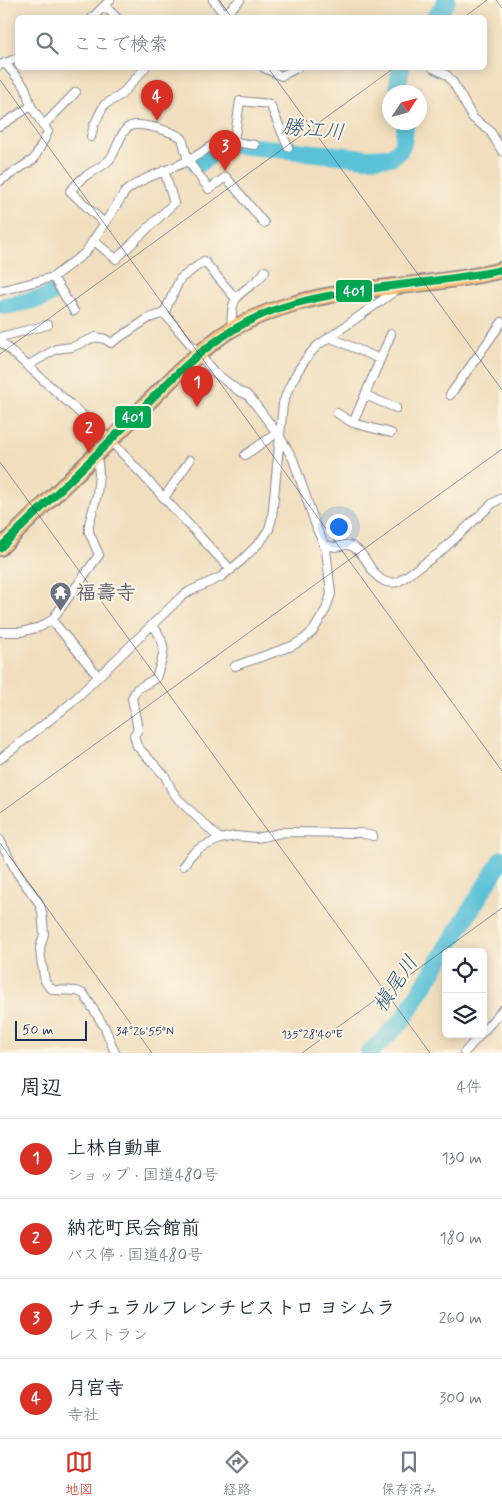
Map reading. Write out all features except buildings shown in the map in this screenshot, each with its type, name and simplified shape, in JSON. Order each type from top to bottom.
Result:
[{"type":"highway","points":[[0,548],[182,370],[231,330],[276,310],[324,295],[456,280],[502,270]]},
{"type":"street","points":[[212,0],[225,15]]},
{"type":"street","points":[[227,15],[240,0]]},
{"type":"street","points":[[95,15],[108,3],[114,15]]},
{"type":"street","points":[[0,181],[34,159],[48,132],[30,106],[25,87],[3,64],[15,59]]},
{"type":"street","points":[[91,137],[94,125],[104,105],[120,95],[143,70]]},
{"type":"street","points":[[268,70],[281,76],[293,70]]},
{"type":"street","points":[[437,70],[446,75],[454,84],[470,113],[490,131],[502,151]]},
{"type":"street","points":[[44,126],[76,92]]},
{"type":"street","points":[[234,142],[240,101],[270,104],[288,147]]},
{"type":"street","points":[[0,126],[30,106]]},
{"type":"street","points":[[104,223],[70,191],[83,177],[100,168],[110,159],[127,128],[140,124],[176,134],[182,138],[188,161],[209,189],[226,177],[264,223]]},
{"type":"street","points":[[0,291],[53,277],[85,253],[125,192],[145,178],[188,161],[220,140],[255,145]]},
{"type":"street","points":[[94,240],[116,259],[174,203],[164,170]]},
{"type":"street","points":[[27,366],[56,349],[72,347],[96,337],[111,343],[149,318],[164,313],[180,279],[204,261],[236,300]]},
{"type":"street","points":[[231,330],[233,305],[240,294],[261,279],[265,271]]},
{"type":"street","points":[[53,277],[74,311]]},
{"type":"street","points":[[0,759],[70,704],[181,597],[231,570],[261,541],[268,530],[272,518],[278,435],[286,395],[308,355],[317,346],[401,286]]},
{"type":"street","points":[[164,313],[198,356],[214,372],[240,392],[246,394],[278,435],[292,459],[328,562],[331,594],[326,609],[313,631],[292,646],[235,666]]},
{"type":"street","points":[[450,395],[502,322]]},
{"type":"street","points":[[0,337],[48,325]]},
{"type":"street","points":[[353,423],[391,334]]},
{"type":"street","points":[[329,337],[380,359]]},
{"type":"street","points":[[0,341],[110,440],[231,570]]},
{"type":"street","points":[[365,396],[396,408]]},
{"type":"street","points":[[336,414],[353,423],[391,433]]},
{"type":"street","points":[[246,455],[278,435]]},
{"type":"street","points":[[0,632],[22,632],[40,627],[52,620],[99,555],[89,532],[89,524],[97,495],[99,474],[96,453]]},
{"type":"street","points":[[164,498],[190,460]]},
{"type":"street","points":[[323,544],[333,547],[351,546],[357,550],[383,581],[391,584],[398,582],[439,553],[492,503],[502,498]]},
{"type":"street","points":[[52,620],[98,676]]},
{"type":"street","points":[[153,625],[163,640],[164,653],[156,678],[136,689],[132,698],[138,730],[134,735],[137,746],[165,776],[172,791],[179,800],[220,839]]},
{"type":"street","points":[[183,866],[200,848],[220,839],[235,836],[257,838],[285,832],[360,833],[373,836]]},
{"type":"street","points":[[0,840],[17,873],[42,912],[44,934],[40,948],[41,959],[49,987],[54,990],[77,991],[84,994],[105,1028],[115,1053]]},
{"type":"street","points":[[487,1027],[502,1010]]},
{"type":"street","points":[[464,1053],[478,1038]]},
{"type":"waterway","name":"勝江川","points":[[437,15],[447,0]]},
{"type":"waterway","name":"勝江川","points":[[398,85],[401,70]]},
{"type":"waterway","name":"勝江川","points":[[197,165],[227,144],[365,158],[391,157],[399,151],[403,143],[405,130]]},
{"type":"waterway","name":"勝江川","points":[[5,306],[43,298],[50,294]]},
{"type":"waterway","name":"槇尾川","points":[[369,1053],[402,1021],[502,859]]},
{"type":"transit line","name":"401","points":[[0,548],[175,375],[215,342],[236,328],[286,306],[312,299],[366,289],[502,270]]},
{"type":"place","name":"月宮寺","points":[[157,121]]},
{"type":"place","name":"ナチュラルフレンチビストロ ヨシムラ","points":[[225,171]]},
{"type":"place","name":"上林自動車","points":[[197,407]]},
{"type":"place","name":"納花町民会館前","points":[[89,453]]},
{"type":"place","name":"福壽寺","points":[[60,612]]}]
